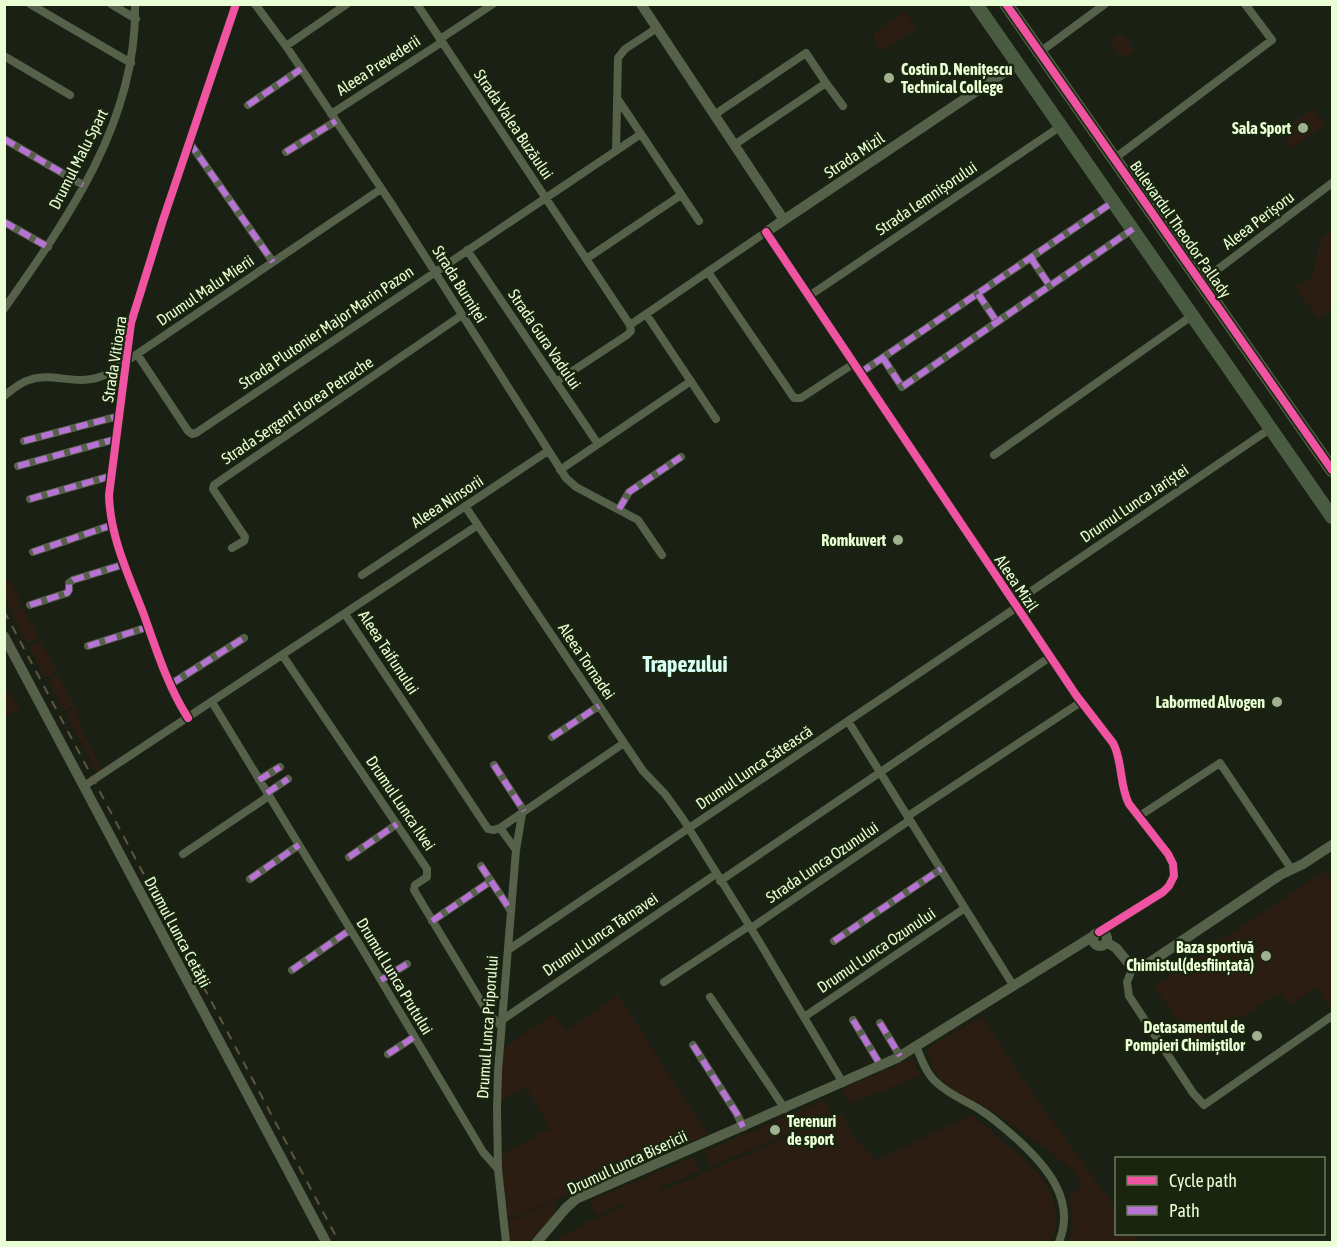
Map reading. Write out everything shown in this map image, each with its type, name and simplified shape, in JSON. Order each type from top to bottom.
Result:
[{"type":"main road","points":[[976,4],[1133,229],[1187,319],[1271,428],[1332,517]]},
{"type":"main road","name":"Bulevardul Theodor Pallady","points":[[1008,5],[1040,52],[1120,154],[1201,282],[1332,470]]},
{"type":"main road","points":[[1017,64],[1040,52]]},
{"type":"main road","points":[[1297,465],[1318,450]]},
{"type":"street","points":[[30,4],[131,63]]},
{"type":"street","points":[[111,4],[136,19]]},
{"type":"street","name":"Strada Vitioara","points":[[188,718],[171,684],[148,627],[112,525],[109,505],[133,315],[236,4]]},
{"type":"street","name":"Strada Burniței","points":[[255,4],[286,46],[381,189],[560,470],[576,487],[641,523],[662,555]]},
{"type":"street","points":[[286,46],[347,4]]},
{"type":"street","name":"Strada Valea Buzăului","points":[[417,4],[630,325]]},
{"type":"street","name":"Aleea Prevederii","points":[[286,152],[493,4]]},
{"type":"street","points":[[641,4],[784,220]]},
{"type":"street","points":[[1040,52],[1105,4]]},
{"type":"street","name":"Bulevardul Theodor Pallady","points":[[1120,154],[1272,40],[1245,4]]},
{"type":"street","name":"Drumul Malu Spart","points":[[4,309],[48,247],[113,126],[125,92],[131,63],[136,19],[135,6]]},
{"type":"street","points":[[616,151],[618,58],[625,49],[657,28]]},
{"type":"street","points":[[714,115],[806,53],[843,106]]},
{"type":"street","points":[[4,56],[70,95]]},
{"type":"street","name":"Strada Mizil","points":[[556,382],[627,335],[631,331],[630,325],[1017,64]]},
{"type":"street","points":[[248,105],[301,69]]},
{"type":"street","points":[[734,145],[826,82]]},
{"type":"street","points":[[617,98],[699,221]]},
{"type":"street","name":"Strada Lemnișorului","points":[[809,296],[1060,126]]},
{"type":"street","name":"Strada Plutonier Major Marin Pazon","points":[[138,354],[188,431],[192,434],[196,433],[641,134]]},
{"type":"street","points":[[4,139],[83,185]]},
{"type":"street","points":[[189,142],[273,262]]},
{"type":"street","name":"Aleea Perișoru","points":[[1201,282],[1332,183]]},
{"type":"street","name":"Drumul Malu Mierii","points":[[4,396],[31,379],[89,381],[102,377],[381,189]]},
{"type":"street","points":[[586,259],[681,195]]},
{"type":"street","points":[[860,373],[1113,202]]},
{"type":"street","points":[[4,222],[48,247]]},
{"type":"street","points":[[883,358],[902,387],[1133,229]]},
{"type":"street","name":"Aleea Mizil","points":[[766,232],[1050,657],[1115,746],[1124,794],[1138,817],[1171,859],[1174,870],[1172,882],[1159,895],[1099,939]]},
{"type":"street","name":"Strada Gura Vadului","points":[[467,250],[598,444]]},
{"type":"street","points":[[1031,258],[1050,286]]},
{"type":"street","points":[[708,272],[794,398],[801,398],[854,364]]},
{"type":"street","points":[[978,294],[997,322]]},
{"type":"street","points":[[646,314],[716,419]]},
{"type":"street","name":"Strada Sergent Florea Petrache","points":[[232,548],[244,541],[245,537],[213,489],[214,485],[462,315]]},
{"type":"street","points":[[994,455],[1187,319]]},
{"type":"street","points":[[560,470],[691,381]]},
{"type":"street","name":"Strada Vitioara","points":[[24,441],[119,416]]},
{"type":"street","name":"Drumul Lunca Jariștei","points":[[1016,605],[1271,428]]},
{"type":"street","points":[[18,466],[116,439]]},
{"type":"street","name":"Aleea Ninsorii","points":[[362,574],[548,451]]},
{"type":"street","points":[[619,509],[629,492],[681,457]]},
{"type":"street","points":[[30,499],[111,476]]},
{"type":"street","name":"Aleea Tornadei","points":[[465,506],[624,743],[648,777],[671,802],[689,829]]},
{"type":"street","points":[[33,552],[112,525]]},
{"type":"street","name":"Aleea Taifunului","points":[[478,525],[345,614],[488,829],[500,828],[516,850]]},
{"type":"street","points":[[30,605],[67,593],[69,583],[73,580],[125,564]]},
{"type":"street","name":"Drumul Lunca Sătească","points":[[508,950],[1016,605]]},
{"type":"street","points":[[84,786],[345,614]]},
{"type":"street","points":[[88,646],[148,627]]},
{"type":"street","name":"Drumul Lunca Cetății","points":[[4,636],[326,1242]]},
{"type":"street","points":[[171,684],[244,638]]},
{"type":"street","name":"Drumul Lunca Ilvei","points":[[283,656],[427,869],[427,877],[413,888],[488,1013],[502,1023]]},
{"type":"street","points":[[718,878],[1050,657]]},
{"type":"street","name":"Drumul Lunca Prutului","points":[[212,702],[483,1152],[498,1169]]},
{"type":"street","name":"Strada Lunca Ozunului","points":[[664,982],[750,927],[1081,702]]},
{"type":"street","points":[[552,737],[599,706]]},
{"type":"street","points":[[848,721],[1013,985],[1062,955],[1099,939],[1116,948],[1133,967],[1140,968],[1276,878],[1332,845]]},
{"type":"street","points":[[500,828],[624,743]]},
{"type":"street","points":[[1138,817],[1220,763],[1292,870]]},
{"type":"street","points":[[494,765],[523,812]]},
{"type":"street","points":[[259,780],[280,766]]},
{"type":"street","points":[[183,854],[288,780]]},
{"type":"street","name":"Drumul Lunca Priporului","points":[[506,1242],[498,1169],[497,1109],[516,850],[523,812]]},
{"type":"street","points":[[348,857],[397,824]]},
{"type":"street","points":[[689,829],[843,1083]]},
{"type":"street","points":[[250,879],[299,846]]},
{"type":"street","points":[[481,866],[511,911]]},
{"type":"street","name":"Drumul Lunca Ozunului","points":[[834,941],[941,869]]},
{"type":"street","name":"Drumul Lunca Târnavei","points":[[502,1023],[718,878]]},
{"type":"street","points":[[432,921],[491,881]]},
{"type":"street","name":"Drumul Lunca Ozunului","points":[[804,1017],[965,908]]},
{"type":"street","points":[[292,970],[350,930]]},
{"type":"street","points":[[381,980],[407,964]]},
{"type":"street","points":[[1133,967],[1127,982],[1129,996],[1203,1105],[1332,1016]]},
{"type":"street","name":"Drumul Lunca Bisericii","points":[[537,1242],[576,1199],[881,1066],[1013,985]]},
{"type":"street","points":[[710,997],[785,1109]]},
{"type":"street","points":[[853,1020],[881,1066]]},
{"type":"street","points":[[880,1023],[900,1056]]},
{"type":"street","points":[[388,1054],[414,1036]]},
{"type":"street","points":[[693,1045],[743,1127]]},
{"type":"street","points":[[916,1046],[925,1066],[936,1082],[993,1118],[1050,1174],[1061,1194],[1064,1209],[1064,1227],[1059,1242]]},
{"type":"shaded area","points":[[902,13],[907,14],[915,26],[914,30],[886,50],[880,49],[873,38],[874,32]]},
{"type":"shaded area","points":[[1122,33],[1134,50],[1123,59],[1110,42]]},
{"type":"shaded area","name":"Sala Sport","points":[[1313,108],[1325,124],[1293,148],[1281,132]]},
{"type":"shaded area","points":[[1332,230],[1332,309],[1318,319],[1296,287],[1312,276],[1321,239]]},
{"type":"shaded area","points":[[9,579],[22,604],[10,610],[5,600],[5,582]]},
{"type":"shaded area","points":[[22,607],[39,637],[27,643],[11,612]]},
{"type":"shaded area","points":[[41,641],[57,671],[46,677],[29,647]]},
{"type":"shaded area","points":[[58,675],[74,705],[64,711],[48,681]]},
{"type":"shaded area","points":[[5,688],[20,708],[4,717]]},
{"type":"shaded area","points":[[76,707],[80,723],[100,769],[96,772],[65,712]]},
{"type":"shaded area","name":"Baza sportivă Chimistul(desființată)","points":[[1324,871],[1332,883],[1332,1011],[1317,988],[1290,1005],[1280,992],[1238,1021],[1234,1016],[1194,1044],[1154,986]]},
{"type":"shaded area","points":[[618,995],[708,1134],[511,1218],[506,1215],[500,1156],[550,1128],[526,1087],[500,1101],[503,1048],[553,1014],[566,1031]]},
{"type":"shaded area","points":[[982,1016],[1021,1077],[1115,1208],[1115,1235],[1135,1235],[1138,1239],[1137,1242],[1068,1242],[1073,1229],[1069,1197],[1082,1184],[1073,1171],[1048,1150],[995,1113],[947,1086],[934,1071],[927,1052],[931,1046]]},
{"type":"shaded area","points":[[913,1059],[920,1076],[848,1104],[842,1089]]},
{"type":"shaded area","name":"Terenuri de sport","points":[[824,1100],[831,1115],[710,1167],[704,1152]]},
{"type":"shaded area","points":[[842,1114],[855,1139],[877,1160],[971,1115],[1039,1174],[1044,1181],[1055,1207],[1055,1234],[1051,1242],[553,1242],[588,1222],[626,1206],[625,1203],[596,1215],[590,1201],[693,1157],[700,1171],[661,1187],[662,1191]]},
{"type":"shaded area","points":[[556,1200],[556,1211],[531,1242],[510,1242],[508,1223],[511,1220]]},
{"type":"railway","points":[[4,611],[339,1242]]},
{"type":"marked path","points":[[248,105],[301,69]]},
{"type":"marked path","points":[[286,152],[336,121]]},
{"type":"marked path","points":[[4,139],[83,185]]},
{"type":"marked path","points":[[189,142],[273,262]]},
{"type":"marked path","points":[[860,373],[1113,202]]},
{"type":"marked path","points":[[4,222],[48,247]]},
{"type":"marked path","points":[[883,358],[902,387],[1133,229]]},
{"type":"marked path","points":[[1031,258],[1050,286]]},
{"type":"marked path","points":[[978,294],[997,322]]},
{"type":"marked path","points":[[24,441],[119,416]]},
{"type":"marked path","points":[[18,466],[116,439]]},
{"type":"marked path","points":[[619,509],[629,492],[681,457]]},
{"type":"marked path","points":[[30,499],[111,476]]},
{"type":"marked path","points":[[33,552],[112,525]]},
{"type":"marked path","points":[[30,605],[67,593],[69,583],[73,580],[125,564]]},
{"type":"marked path","points":[[88,646],[148,627]]},
{"type":"marked path","points":[[171,684],[244,638]]},
{"type":"marked path","points":[[552,737],[599,706]]},
{"type":"marked path","points":[[494,765],[524,811]]},
{"type":"marked path","points":[[259,780],[280,767]]},
{"type":"marked path","points":[[267,793],[288,779]]},
{"type":"marked path","points":[[349,857],[397,824]]},
{"type":"marked path","points":[[250,879],[299,845]]},
{"type":"marked path","points":[[481,866],[511,911]]},
{"type":"marked path","points":[[834,941],[941,869]]},
{"type":"marked path","points":[[432,921],[491,881]]},
{"type":"marked path","points":[[292,970],[350,930]]},
{"type":"marked path","points":[[381,980],[407,964]]},
{"type":"marked path","points":[[853,1020],[881,1066]]},
{"type":"marked path","points":[[880,1023],[900,1056]]},
{"type":"marked path","points":[[388,1054],[414,1037]]},
{"type":"marked path","points":[[693,1045],[743,1127]]},
{"type":"cycle path","points":[[188,718],[163,668],[121,556],[110,511],[109,495],[131,323],[163,220],[236,4]]},
{"type":"cycle path","points":[[1006,4],[1332,470]]},
{"type":"cycle path","points":[[766,232],[1076,695],[1113,743],[1129,804],[1168,854],[1173,864],[1174,876],[1163,892],[1099,932]]},
{"type":"place","name":"Costin D. Nenițescu Technical College","points":[[889,78]]},
{"type":"place","name":"Sala Sport","points":[[1303,128]]},
{"type":"place","name":"Romkuvert","points":[[898,540]]},
{"type":"place","name":"Labormed Alvogen","points":[[1277,702]]},
{"type":"place","name":"Baza sportivă Chimistul(desființată)","points":[[1266,956]]},
{"type":"place","name":"Detasamentul de Pompieri Chimiștilor","points":[[1257,1036]]},
{"type":"place","name":"Terenuri de sport","points":[[775,1130]]},
{"type":"district","name":"Trapezului","points":[[685,664]]}]
